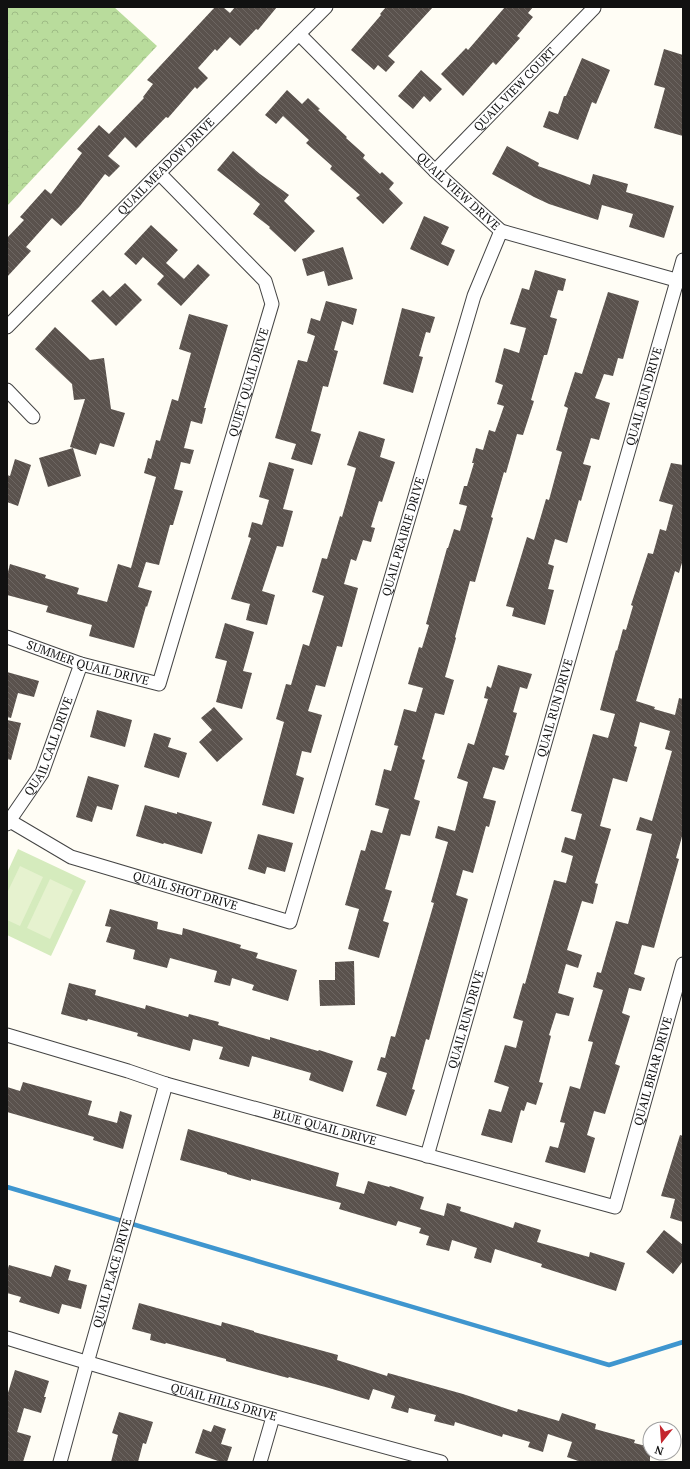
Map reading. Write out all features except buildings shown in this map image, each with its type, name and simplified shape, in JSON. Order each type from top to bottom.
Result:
[{"type":"street","name":"QUAIL MEADOW DRIVE","points":[[7,327],[326,7]]},
{"type":"street","name":"QUAIL VIEW COURT","points":[[435,171],[594,8]]},
{"type":"street","name":"QUAIL VIEW DRIVE","points":[[299,34],[435,171],[501,231],[680,282]]},
{"type":"street","name":"QUIET QUAIL DRIVE","points":[[159,173],[265,281],[272,304],[175,628]]},
{"type":"street","name":"QUAIL PRAIRIE DRIVE","points":[[313,845],[474,296],[501,231]]},
{"type":"street","name":"QUAIL RUN DRIVE","points":[[427,1156],[680,282],[683,260]]},
{"type":"street","points":[[7,390],[33,416]]},
{"type":"street","name":"SUMMER QUAIL DRIVE","points":[[7,638],[81,664],[159,684],[175,628]]},
{"type":"street","name":"QUAIL CALL DRIVE","points":[[8,822],[42,773],[81,664]]},
{"type":"street","name":"QUAIL SHOT DRIVE","points":[[8,822],[71,857],[290,922],[313,845]]},
{"type":"street","name":"QUAIL BRIAR DRIVE","points":[[623,1178],[683,964]]},
{"type":"street","name":"BLUE QUAIL DRIVE","points":[[7,1035],[128,1070],[166,1084],[615,1207],[623,1178]]},
{"type":"street","name":"QUAIL PLACE DRIVE","points":[[60,1462],[166,1084]]},
{"type":"street","name":"QUAIL HILLS DRIVE","points":[[7,1338],[273,1417],[441,1462]]},
{"type":"street","points":[[260,1462],[273,1417]]},
{"type":"green space","points":[[7,7],[114,7],[157,46],[7,206]]},
{"type":"green space","points":[[18,849],[86,881],[51,956],[7,935],[7,873]]},
{"type":"green space","points":[[20,866],[43,877],[20,926],[7,920],[7,893]]},
{"type":"green space","points":[[50,879],[73,890],[50,939],[27,928]]},
{"type":"waterway","points":[[7,1187],[609,1365],[683,1342]]}]
